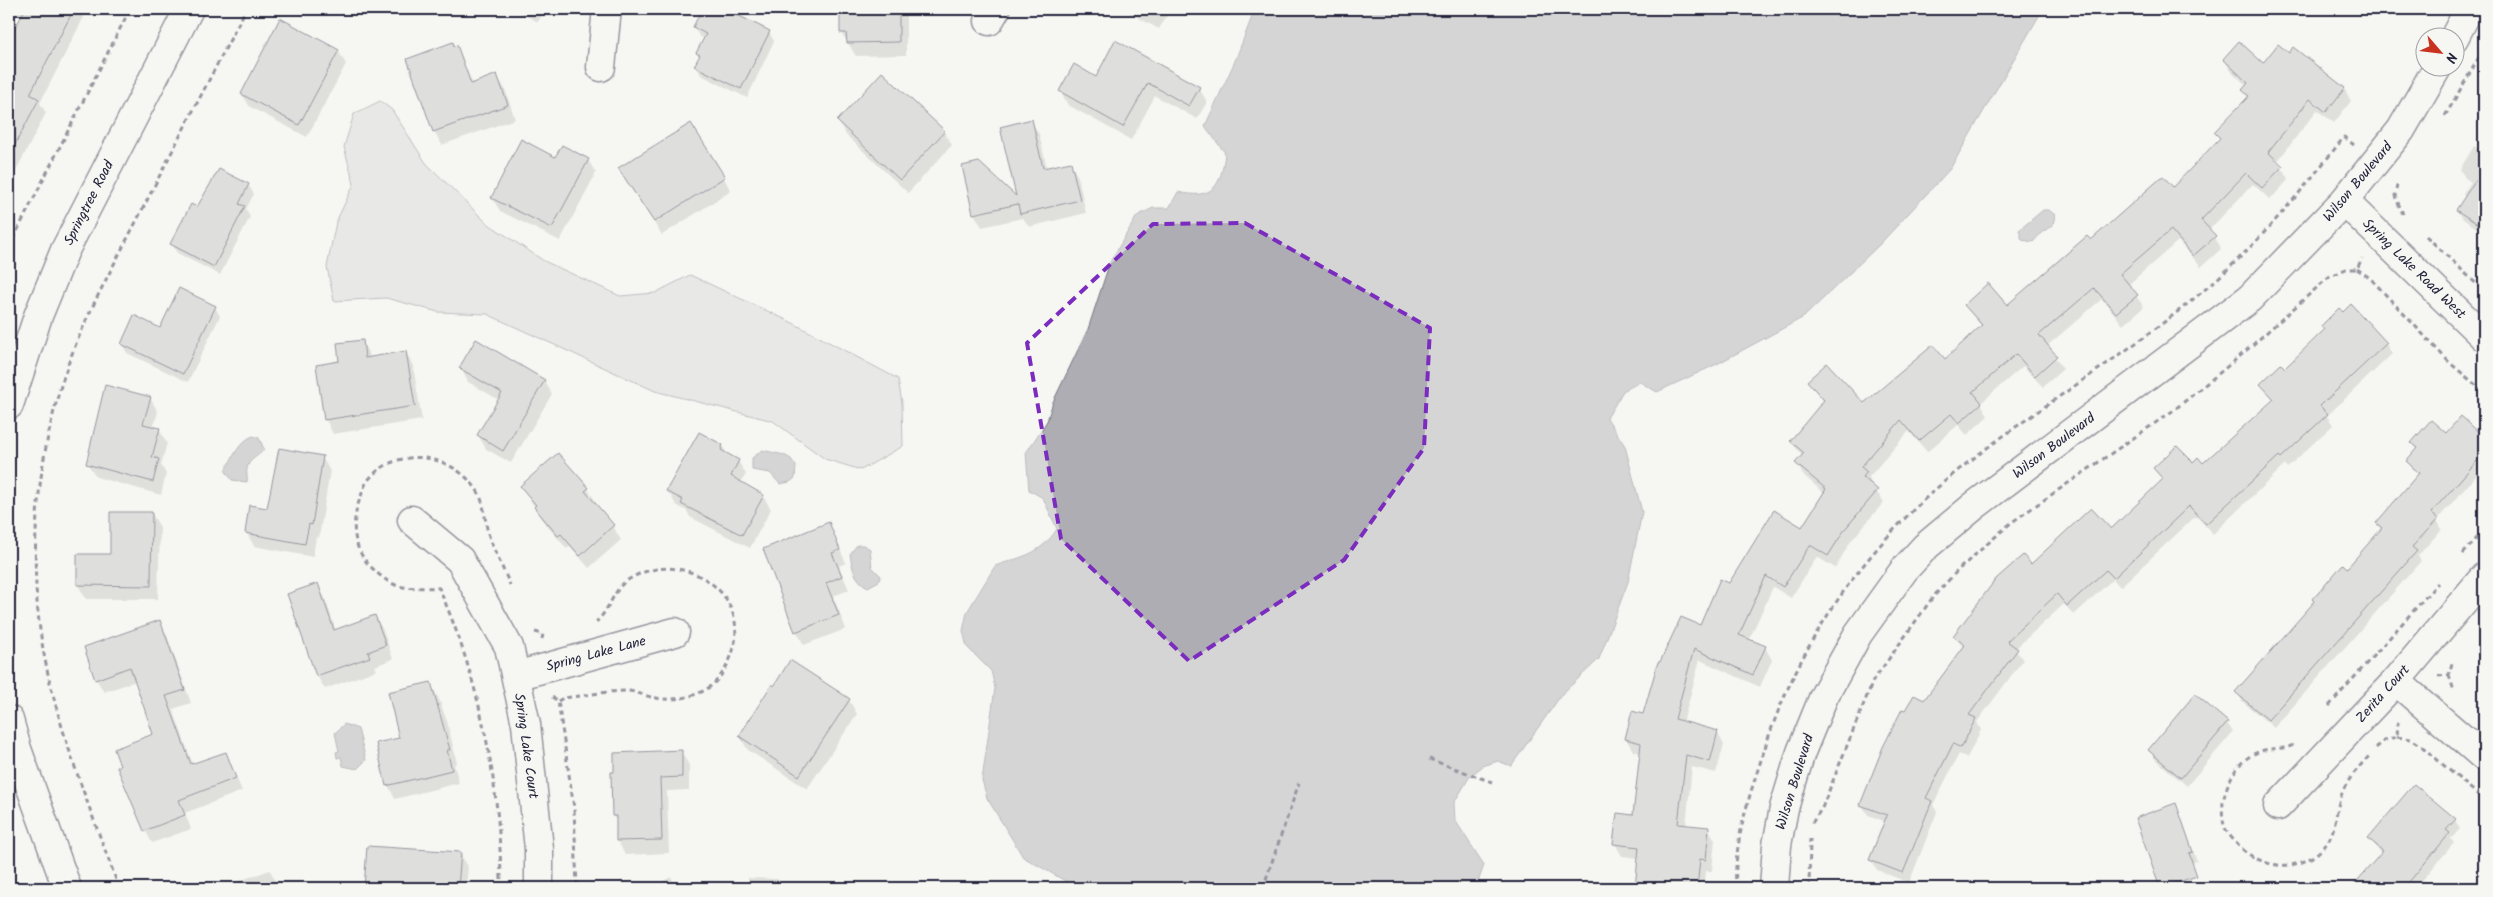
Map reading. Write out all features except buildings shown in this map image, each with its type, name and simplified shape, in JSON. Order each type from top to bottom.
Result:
[{"type":"street","name":"Springtree Road","points":[[9,405],[38,316],[65,250],[189,9]]},
{"type":"street","points":[[601,67],[607,9]]},
{"type":"street","points":[[2459,28],[2469,9]]},
{"type":"street","name":"Wilson Boulevard","points":[[1774,888],[1777,845],[1784,808],[1801,752],[1824,696],[1858,634],[1904,570],[1925,547],[1974,506],[2250,298],[2344,201],[2400,130],[2431,78]]},
{"type":"street","name":"Spring Lake Road West","points":[[2344,201],[2484,337]]},
{"type":"street","name":"Spring Lake Court","points":[[412,520],[460,560],[509,647],[526,724],[538,849],[539,888]]},
{"type":"street","name":"Zerita Court","points":[[2278,806],[2396,681],[2484,577]]},
{"type":"street","name":"Spring Lake Lane","points":[[516,676],[676,632]]},
{"type":"street","points":[[2396,681],[2484,758]]},
{"type":"street","points":[[9,720],[17,749],[67,888]]},
{"type":"path","points":[[9,248],[130,9]]},
{"type":"path","points":[[119,888],[62,721],[47,667],[39,624],[36,582],[37,536],[47,445],[60,388],[88,320],[246,9]]},
{"type":"path","points":[[2357,269],[2366,250],[2405,217],[2397,204],[2395,196],[2400,180]]},
{"type":"path","points":[[2420,231],[2484,291]]},
{"type":"path","points":[[1811,829],[1872,681],[1933,597],[1959,569],[2012,522],[2174,410],[2239,357],[2330,276],[2346,269],[2357,269],[2370,278],[2450,362],[2484,392]]},
{"type":"path","points":[[2396,737],[2411,739],[2418,744],[2484,800]]},
{"type":"path","points":[[1429,759],[1492,782]]},
{"type":"path","points":[[1263,888],[1300,783]]},
{"type":"path","points":[[1809,888],[1810,836]]},
{"type":"highlighted area","points":[[1245,223],[1430,328],[1424,448],[1344,560],[1189,661],[1061,539],[1027,343],[1153,224]]},
{"type":"shaded area","points":[[1255,9],[2043,9],[1950,169],[1880,244],[1804,317],[1717,364],[1657,392],[1640,382],[1623,391],[1607,418],[1625,446],[1642,512],[1628,582],[1599,659],[1562,694],[1511,766],[1498,761],[1483,766],[1470,776],[1454,803],[1455,820],[1484,865],[1476,888],[1089,888],[1067,882],[1023,857],[987,798],[982,780],[995,688],[991,671],[967,647],[963,631],[967,612],[995,566],[1030,554],[1051,538],[1057,529],[1043,498],[1029,490],[1026,453],[1047,421],[1053,402],[1088,329],[1110,262],[1137,216],[1153,208],[1169,208],[1178,192],[1200,194],[1213,188],[1218,182],[1225,153],[1205,126],[1235,61]]},
{"type":"shaded area","points":[[380,101],[392,110],[426,163],[487,223],[544,261],[620,296],[655,293],[690,275],[793,323],[898,379],[902,403],[903,446],[861,470],[825,459],[773,421],[655,391],[487,314],[438,312],[386,298],[334,301],[327,267],[336,222],[354,184],[344,147],[354,114]]},
{"type":"shaded area","points":[[2043,210],[2049,210],[2055,215],[2053,225],[2041,233],[2033,242],[2022,240],[2019,230]]},
{"type":"shaded area","points":[[253,436],[259,438],[264,449],[248,466],[247,482],[232,480],[225,470],[240,446]]},
{"type":"shaded area","points":[[762,450],[784,455],[791,459],[796,466],[795,478],[790,482],[780,484],[770,473],[752,470],[752,458]]},
{"type":"shaded area","points":[[857,545],[864,545],[870,549],[872,567],[881,576],[879,581],[868,587],[857,578],[852,564],[850,554]]},
{"type":"shaded area","points":[[344,724],[358,729],[366,760],[357,769],[343,766],[341,757],[337,758],[336,752],[339,751],[335,733]]}]
